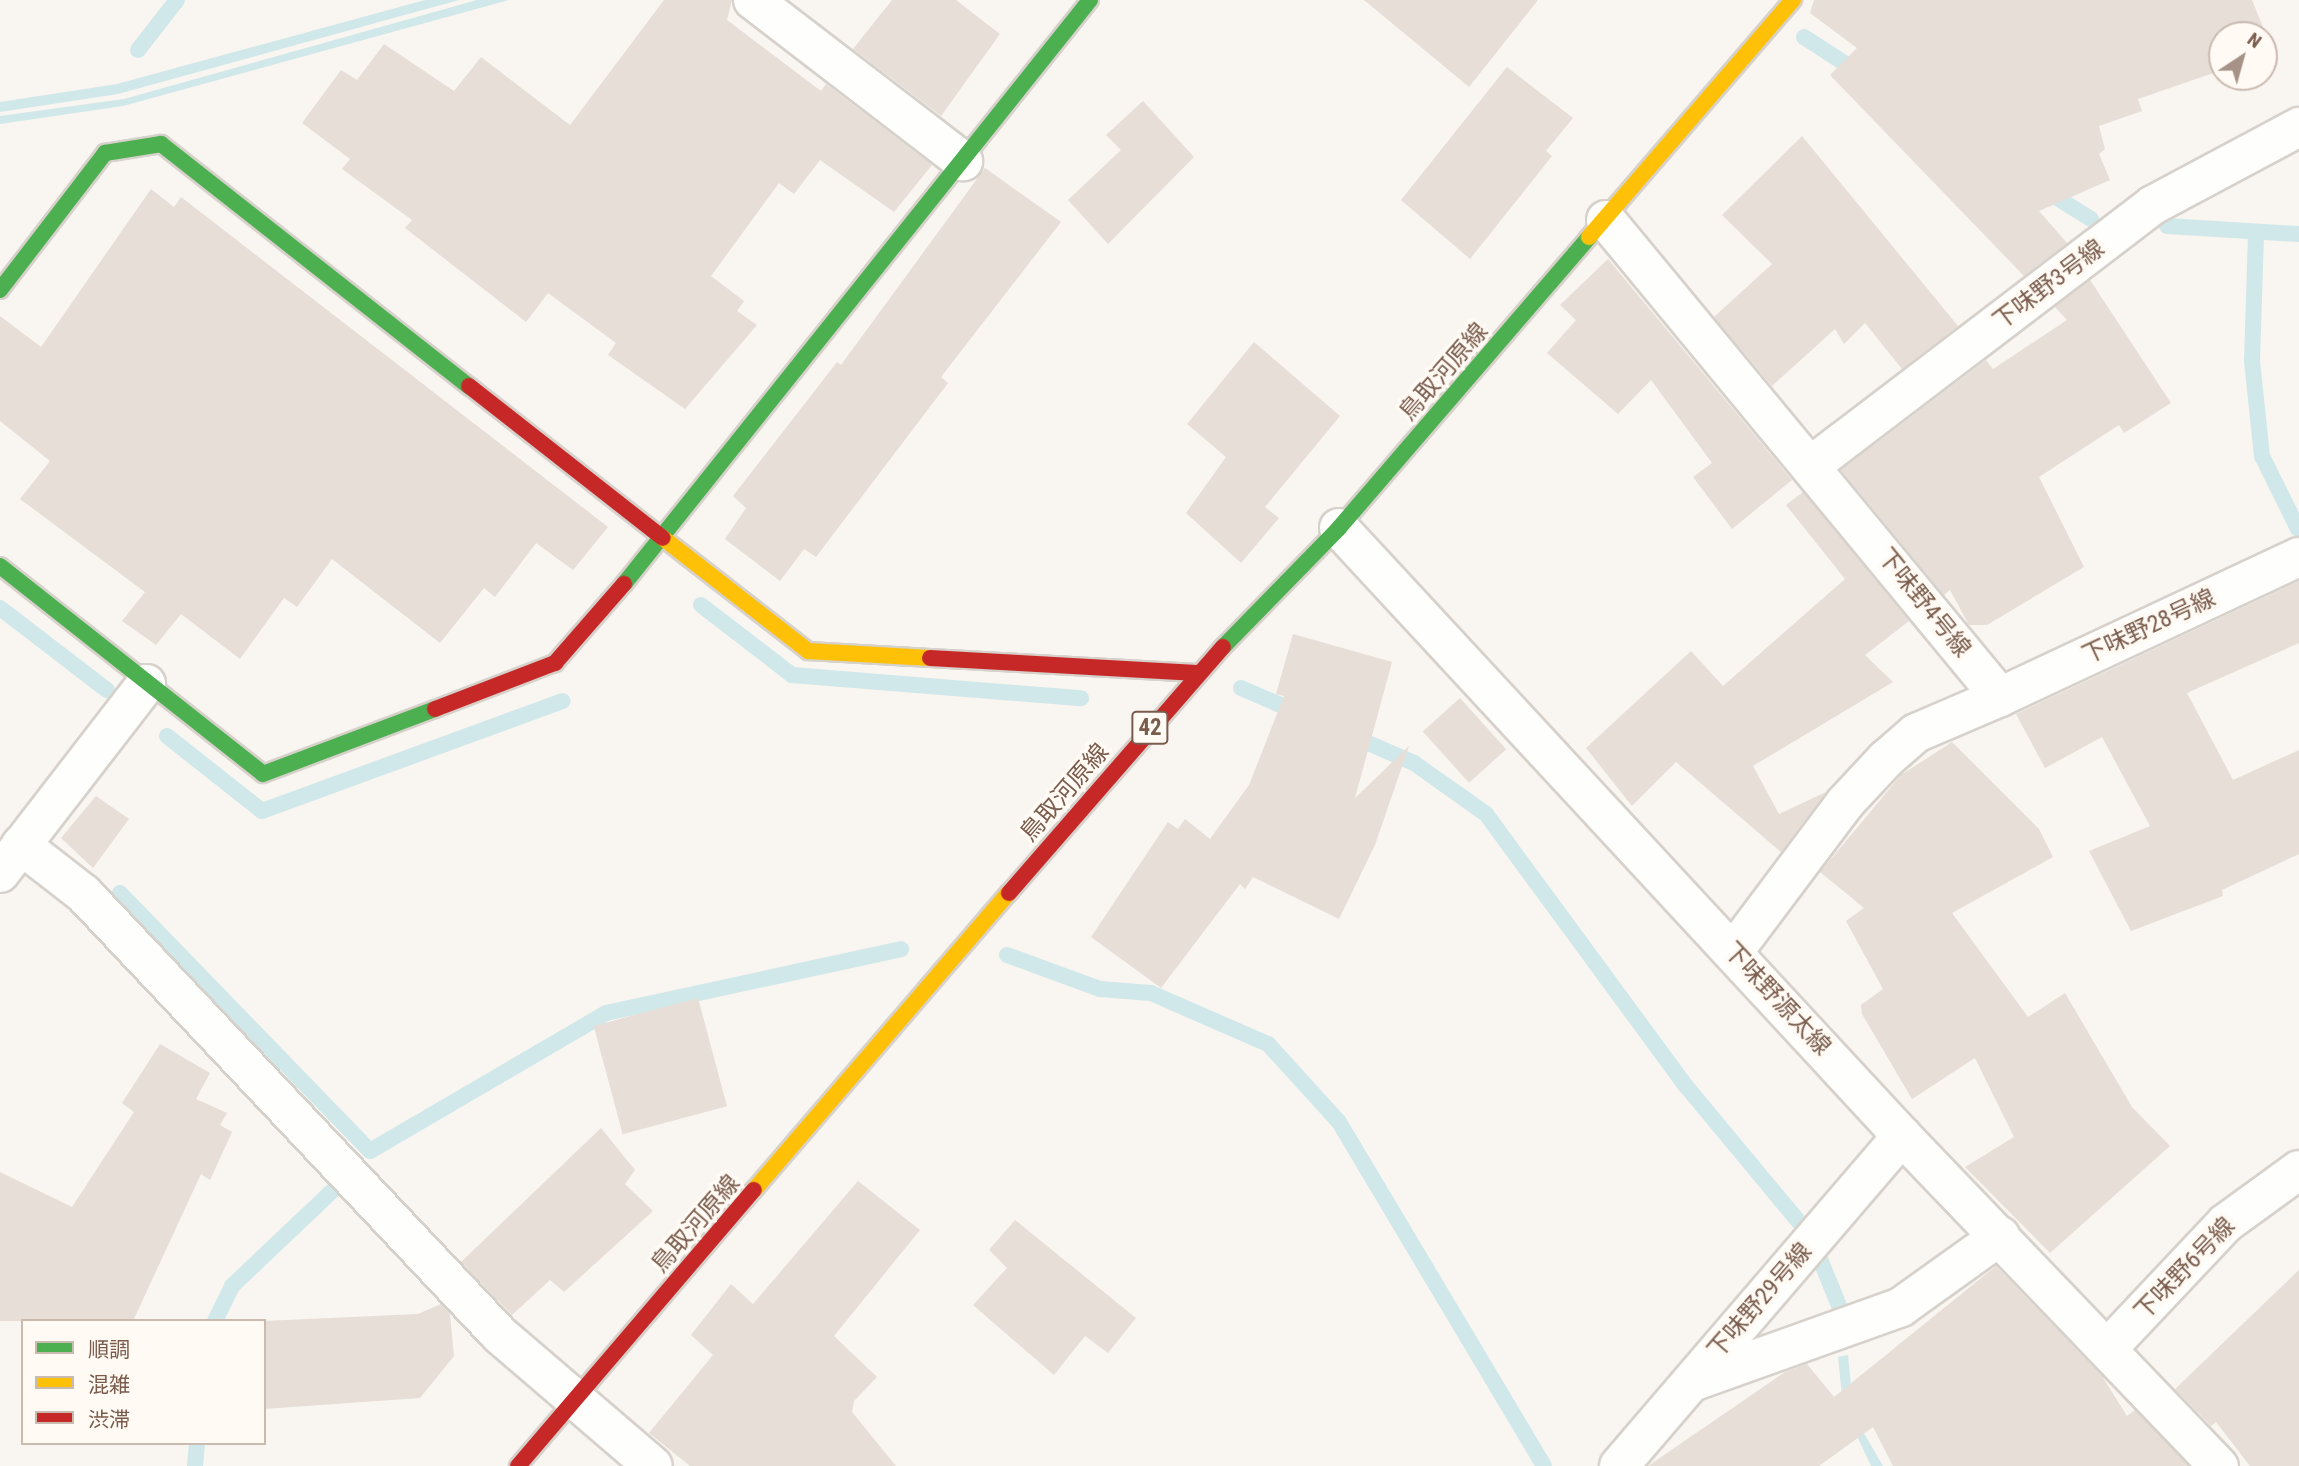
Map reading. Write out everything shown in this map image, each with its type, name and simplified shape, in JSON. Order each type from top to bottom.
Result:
[{"type":"street","points":[[753,0],[963,161]]},
{"type":"street","points":[[0,566],[263,774],[555,663],[664,538],[1090,0]]},
{"type":"street","name":"鳥取河原線","points":[[518,1466],[1197,673],[1339,528],[1793,0]]},
{"type":"street","name":"下味野3号線","points":[[1813,464],[2153,205],[2299,127]]},
{"type":"street","points":[[0,290],[104,153],[161,144],[808,650],[1197,673]]},
{"type":"street","name":"下味野4号線","points":[[1606,220],[1813,464],[2000,697]]},
{"type":"street","name":"下味野源太線","points":[[1339,528],[1902,1136],[2109,1348],[2219,1466]]},
{"type":"street","name":"下味野28号線","points":[[2000,697],[2299,557]]},
{"type":"street","points":[[146,684],[11,859],[84,894],[500,1335],[653,1466]]},
{"type":"street","points":[[1733,951],[1886,759],[1916,733],[2000,697]]},
{"type":"street","name":"下味野29号線","points":[[1619,1466],[1902,1136]]},
{"type":"street","name":"下味野6号線","points":[[2109,1348],[2226,1223],[2299,1170]]},
{"type":"street","points":[[1690,1383],[1901,1307],[2000,1236]]},
{"type":"water","points":[[425,0],[459,0],[118,94],[0,112],[0,102],[117,84]]},
{"type":"water","points":[[477,0],[509,0],[123,106],[0,124],[0,116],[124,99]]},
{"type":"water","points":[[1848,1355],[1854,1416],[1883,1466],[1871,1466],[1843,1406],[1838,1357]]},
{"type":"building","points":[[664,0],[732,0],[727,20],[821,91],[826,84],[932,165],[894,212],[820,160],[794,194],[779,183],[711,276],[744,301],[737,311],[757,325],[685,409],[608,355],[616,343],[548,293],[526,322],[405,228],[412,220],[342,169],[350,159],[302,123],[341,70],[357,80],[384,44],[454,91],[481,57],[570,125]]},
{"type":"building","points":[[892,0],[956,0],[1000,34],[941,116],[853,49]]},
{"type":"building","points":[[1364,0],[1538,0],[1469,87]]},
{"type":"building","points":[[1814,0],[2252,0],[2260,21],[2208,21],[2208,75],[2138,99],[2142,111],[2099,126],[2105,149],[2099,154],[2110,180],[2039,211],[2067,243],[2024,276],[1830,75],[1857,48],[1810,13]]},
{"type":"building","points":[[1507,67],[1573,118],[1546,151],[1552,156],[1470,259],[1401,200]]},
{"type":"building","points":[[1143,101],[1194,157],[1108,244],[1068,200],[1121,150],[1106,135]]},
{"type":"building","points":[[1802,136],[1958,326],[1902,369],[1865,323],[1844,344],[1835,329],[1772,386],[1714,317],[1772,264],[1722,215]]},
{"type":"building","points":[[985,168],[1061,222],[941,377],[948,383],[816,557],[804,549],[780,581],[725,539],[746,508],[733,496],[837,362],[841,365]]},
{"type":"building","points":[[151,189],[174,207],[181,197],[608,527],[573,570],[536,543],[495,597],[484,588],[440,643],[332,559],[297,607],[284,598],[240,659],[181,614],[156,645],[122,621],[145,592],[20,499],[50,461],[0,421],[0,316],[41,347]]},
{"type":"building","points":[[1608,259],[1792,480],[1732,529],[1693,477],[1712,463],[1651,380],[1618,414],[1547,353],[1576,320],[1560,305]]},
{"type":"building","points":[[2090,280],[2171,403],[2124,433],[2119,425],[2039,477],[2084,567],[1987,625],[1969,625],[1950,590],[1944,595],[1841,470],[1986,360],[1993,369],[2067,320],[2055,307]]},
{"type":"building","points":[[1254,342],[1340,416],[1265,507],[1279,518],[1241,563],[1186,513],[1226,457],[1187,424]]},
{"type":"building","points":[[1803,492],[1909,621],[1865,655],[1893,682],[1753,766],[1779,814],[1826,792],[1781,852],[1676,762],[1632,806],[1586,748],[1691,651],[1723,686],[1845,579],[1786,505]]},
{"type":"building","points":[[2299,581],[2299,643],[2187,693],[2233,780],[2299,750],[2299,854],[2222,890],[2223,896],[2131,931],[2089,851],[2150,826],[2102,737],[2045,768],[2016,714]]},
{"type":"building","points":[[1293,634],[1392,662],[1355,798],[1409,746],[1375,845],[1339,919],[1253,877],[1245,889],[1240,884],[1161,988],[1091,937],[1168,822],[1178,829],[1185,819],[1210,839],[1249,785],[1284,696],[1276,694]]},
{"type":"building","points":[[1460,698],[1506,749],[1469,783],[1423,731]]},
{"type":"building","points":[[1952,742],[2039,829],[2053,857],[1952,913],[2028,1017],[2065,993],[2132,1107],[2170,1146],[2050,1253],[1965,1167],[2014,1137],[1975,1058],[1912,1099],[1862,1014],[1861,1005],[1883,989],[1846,921],[1864,908],[1820,872],[1901,775]]},
{"type":"building","points":[[96,796],[129,819],[93,868],[61,838]]},
{"type":"building","points":[[698,998],[727,1106],[623,1134],[594,1026]]},
{"type":"building","points":[[160,1044],[210,1073],[196,1099],[227,1113],[220,1125],[232,1132],[210,1180],[201,1174],[134,1319],[0,1321],[0,1172],[72,1207],[134,1112],[122,1103]]},
{"type":"building","points":[[601,1128],[635,1170],[625,1184],[653,1211],[564,1292],[550,1280],[512,1315],[461,1262]]},
{"type":"building","points":[[858,1181],[920,1230],[834,1336],[877,1377],[854,1401],[852,1412],[896,1466],[690,1466],[649,1433],[713,1355],[691,1335],[731,1284],[753,1304]]},
{"type":"building","points":[[1015,1220],[1136,1318],[1108,1353],[1085,1336],[1054,1375],[973,1305],[1007,1268],[989,1250]]},
{"type":"building","points":[[1996,1266],[2102,1376],[2127,1416],[2135,1410],[2189,1466],[1893,1466],[1873,1427],[1819,1466],[1648,1466],[1785,1372],[1807,1364],[1834,1397]]},
{"type":"building","points":[[2299,1270],[2299,1466],[2250,1466],[2216,1422],[2211,1426],[2175,1389]]},
{"type":"building","points":[[441,1304],[450,1314],[454,1356],[420,1398],[266,1409],[266,1321],[418,1314]]},
{"type":"waterway","points":[[138,50],[177,0]]},
{"type":"waterway","points":[[1804,37],[1861,74]]},
{"type":"waterway","points":[[2046,191],[2091,219]]},
{"type":"waterway","points":[[2167,226],[2299,234]]},
{"type":"waterway","points":[[2256,234],[2252,361],[2262,456],[2298,529]]},
{"type":"waterway","points":[[701,605],[792,675],[1081,698]]},
{"type":"waterway","points":[[0,608],[107,690]]},
{"type":"waterway","points":[[1241,688],[1299,713]]},
{"type":"waterway","points":[[167,736],[262,811],[562,701]]},
{"type":"waterway","points":[[1352,736],[1414,763],[1486,814],[1686,1086],[1799,1222]]},
{"type":"waterway","points":[[120,893],[370,1151],[606,1013],[901,949]]},
{"type":"waterway","points":[[1007,955],[1100,989],[1151,993],[1268,1044],[1339,1122],[1544,1466]]},
{"type":"waterway","points":[[216,1319],[232,1286],[331,1192]]},
{"type":"waterway","points":[[1820,1259],[1842,1313]]},
{"type":"waterway","points":[[195,1466],[197,1445]]},
{"type":"traffic: fast","points":[[624,584],[1090,0]]},
{"type":"traffic: fast","points":[[0,290],[105,153],[161,144],[469,386]]},
{"type":"traffic: fast","points":[[1223,647],[1339,528],[1589,237]]},
{"type":"traffic: fast","points":[[0,566],[263,774],[435,709]]},
{"type":"traffic: slow","points":[[1589,237],[1793,0]]},
{"type":"traffic: slow","points":[[663,538],[808,651],[930,658]]},
{"type":"traffic: slow","points":[[754,1190],[1009,893]]},
{"type":"traffic: jam","points":[[469,386],[663,538]]},
{"type":"traffic: jam","points":[[435,709],[555,663],[624,584]]},
{"type":"traffic: jam","points":[[1009,893],[1223,647]]},
{"type":"traffic: jam","points":[[930,658],[1197,673]]},
{"type":"traffic: jam","points":[[518,1466],[754,1190]]}]
